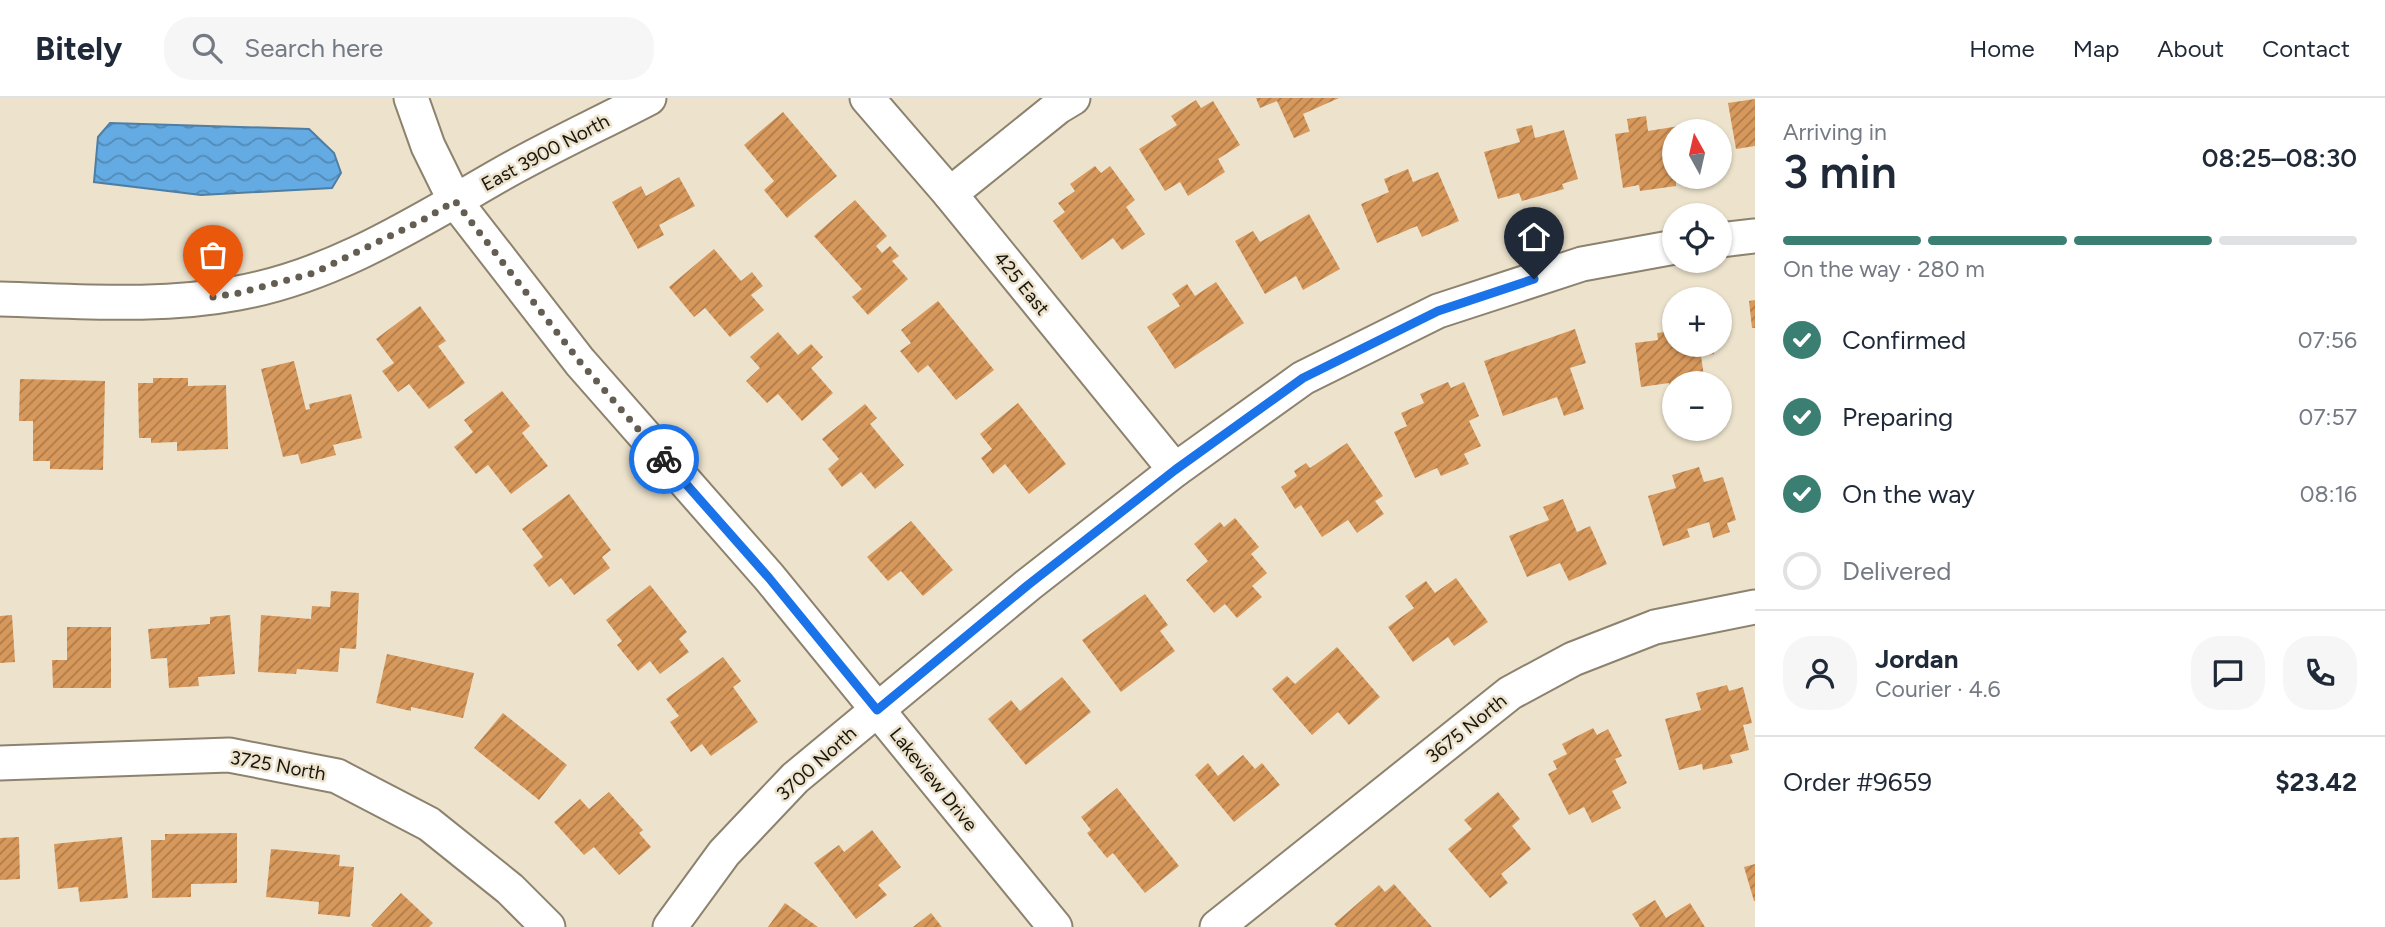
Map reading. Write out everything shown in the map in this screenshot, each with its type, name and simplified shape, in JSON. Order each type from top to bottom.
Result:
[{"type":"street","name":"Lakeview Drive","points":[[411,98],[428,146],[455,201],[580,362],[769,578],[1055,927]]},
{"type":"street","name":"East 3900 North","points":[[0,299],[161,303],[239,293],[314,273],[421,221],[499,175],[649,98]]},
{"type":"street","name":"425 East","points":[[867,98],[950,194],[1175,470]]},
{"type":"street","points":[[950,194],[1058,107],[1073,98]]},
{"type":"street","points":[[1732,239],[1755,236]]},
{"type":"street","name":"3700 North","points":[[670,927],[724,853],[795,778],[1028,585],[1175,470],[1303,378],[1438,311],[1582,264],[1662,249]]},
{"type":"street","name":"3675 North","points":[[1217,927],[1510,693],[1573,659],[1656,627],[1755,607]]},
{"type":"street","name":"3725 North","points":[[0,763],[229,755],[337,776],[429,824],[510,888],[548,927]]},
{"type":"water","points":[[110,123],[309,129],[334,153],[341,173],[332,188],[201,195],[94,182],[98,137]]},
{"type":"building","points":[[1256,98],[1339,98],[1303,114],[1310,131],[1294,138],[1277,101],[1260,108]]},
{"type":"building","points":[[1755,99],[1755,146],[1736,149],[1728,103]]},
{"type":"building","points":[[1196,100],[1201,108],[1213,101],[1240,145],[1218,159],[1225,172],[1188,196],[1180,182],[1165,191],[1139,149],[1177,125],[1171,116]]},
{"type":"building","points":[[783,112],[837,176],[787,218],[764,190],[774,181],[744,145]]},
{"type":"building","points":[[1646,116],[1648,131],[1662,129],[1662,188],[1640,191],[1639,185],[1623,188],[1615,134],[1629,132],[1627,119]]},
{"type":"building","points":[[1532,125],[1535,138],[1564,130],[1578,179],[1562,184],[1564,189],[1522,201],[1519,193],[1498,199],[1484,152],[1520,142],[1516,129]]},
{"type":"building","points":[[1095,166],[1101,173],[1110,166],[1135,200],[1126,207],[1145,234],[1122,250],[1113,238],[1082,260],[1053,221],[1065,212],[1058,203],[1075,191],[1070,184]]},
{"type":"building","points":[[1408,169],[1413,182],[1438,172],[1459,221],[1422,237],[1417,226],[1377,243],[1361,204],[1389,192],[1384,179]]},
{"type":"building","points":[[679,177],[695,206],[659,225],[664,235],[638,249],[612,202],[641,186],[646,196]]},
{"type":"building","points":[[855,200],[887,236],[876,246],[882,253],[890,246],[899,256],[892,261],[908,279],[868,315],[852,297],[862,289],[814,236]]},
{"type":"building","points":[[1309,214],[1340,269],[1303,290],[1296,276],[1265,294],[1235,241],[1253,231],[1260,242]]},
{"type":"building","points":[[714,249],[741,281],[752,272],[763,286],[751,295],[764,310],[730,337],[705,308],[694,317],[669,287]]},
{"type":"building","points":[[1216,282],[1244,323],[1175,369],[1147,327],[1180,306],[1172,294],[1187,284],[1195,296]]},
{"type":"building","points":[[1755,300],[1755,328],[1752,328],[1749,301]]},
{"type":"building","points":[[938,301],[994,370],[956,400],[928,365],[918,373],[900,351],[911,343],[901,330]]},
{"type":"building","points":[[420,306],[446,341],[438,346],[465,383],[429,409],[409,384],[398,392],[382,371],[394,363],[376,339]]},
{"type":"building","points":[[1575,329],[1586,363],[1570,368],[1584,409],[1564,416],[1557,397],[1503,416],[1484,361]]},
{"type":"building","points":[[778,332],[798,355],[811,344],[823,357],[811,368],[833,393],[802,421],[778,394],[767,403],[746,381],[760,368],[750,357]]},
{"type":"building","points":[[1662,332],[1662,357],[1701,357],[1703,371],[1662,371],[1662,384],[1641,387],[1635,343],[1658,340],[1657,333]]},
{"type":"building","points":[[294,361],[306,410],[310,409],[309,404],[351,394],[362,438],[333,445],[336,455],[301,464],[298,454],[283,457],[261,369]]},
{"type":"building","points":[[153,378],[188,378],[188,386],[226,385],[228,449],[177,451],[177,442],[151,443],[151,438],[139,438],[138,383],[153,383]]},
{"type":"building","points":[[20,379],[105,381],[103,470],[50,469],[50,461],[33,461],[33,421],[19,421]]},
{"type":"building","points":[[1448,382],[1451,388],[1464,382],[1479,416],[1469,421],[1481,446],[1464,454],[1469,464],[1441,476],[1437,468],[1415,478],[1394,432],[1407,426],[1401,413],[1424,403],[1420,394]]},
{"type":"building","points":[[502,391],[530,426],[522,433],[548,466],[511,494],[488,465],[476,474],[454,447],[473,432],[464,420]]},
{"type":"building","points":[[1018,403],[1066,464],[1029,494],[1005,464],[993,474],[981,458],[992,449],[980,434]]},
{"type":"building","points":[[865,404],[877,418],[870,424],[904,465],[875,489],[861,472],[842,487],[828,469],[839,459],[822,439]]},
{"type":"building","points":[[1347,443],[1383,496],[1375,501],[1384,514],[1357,533],[1348,520],[1322,537],[1301,505],[1295,509],[1281,487],[1297,476],[1294,471],[1306,463],[1310,468]]},
{"type":"building","points":[[1699,467],[1704,482],[1723,477],[1736,520],[1727,523],[1730,532],[1713,538],[1709,522],[1687,529],[1690,537],[1663,546],[1648,496],[1676,488],[1672,475]]},
{"type":"building","points":[[569,494],[611,550],[602,557],[610,568],[574,595],[561,578],[549,587],[533,565],[543,557],[522,529]]},
{"type":"building","points":[[1563,499],[1577,532],[1590,526],[1607,564],[1569,581],[1560,563],[1527,577],[1509,536],[1549,520],[1543,507]]},
{"type":"building","points":[[1235,518],[1259,547],[1251,554],[1267,573],[1252,586],[1262,597],[1237,618],[1225,604],[1214,613],[1186,580],[1208,561],[1194,544],[1220,522],[1224,527]]},
{"type":"building","points":[[911,521],[953,570],[923,596],[901,571],[888,581],[867,557]]},
{"type":"building","points":[[1456,578],[1488,622],[1454,646],[1448,637],[1413,662],[1388,627],[1414,608],[1405,596],[1426,581],[1435,593]]},
{"type":"building","points":[[650,585],[687,632],[679,639],[689,652],[660,674],[650,661],[638,671],[617,645],[622,641],[606,620]]},
{"type":"building","points":[[331,591],[359,593],[356,649],[340,648],[338,672],[297,669],[296,674],[258,672],[261,615],[311,619],[312,606],[330,607]]},
{"type":"building","points":[[1145,594],[1168,625],[1160,631],[1175,651],[1121,692],[1082,640]]},
{"type":"building","points":[[12,615],[15,662],[0,663],[0,616]]},
{"type":"building","points":[[230,615],[235,674],[198,677],[199,686],[169,688],[167,658],[151,659],[148,629],[210,624],[210,617]]},
{"type":"building","points":[[67,627],[111,627],[111,688],[53,688],[52,660],[67,660]]},
{"type":"building","points":[[1337,647],[1380,697],[1349,725],[1338,712],[1312,735],[1272,689],[1287,676],[1295,684]]},
{"type":"building","points":[[387,654],[474,673],[463,718],[376,703]]},
{"type":"building","points":[[723,657],[741,681],[733,687],[758,722],[711,756],[702,744],[691,752],[670,722],[679,716],[666,699]]},
{"type":"building","points":[[1062,677],[1091,712],[1026,765],[988,719],[1011,700],[1020,711]]},
{"type":"building","points":[[1727,685],[1729,691],[1743,687],[1752,723],[1743,725],[1749,750],[1730,755],[1733,763],[1703,770],[1702,764],[1679,770],[1665,719],[1701,710],[1696,693]]},
{"type":"building","points":[[503,713],[567,765],[539,800],[474,748]]},
{"type":"building","points":[[1593,728],[1597,735],[1608,729],[1622,756],[1615,759],[1627,783],[1612,791],[1621,808],[1592,823],[1584,807],[1569,815],[1548,774],[1557,769],[1553,761],[1567,754],[1562,744]]},
{"type":"building","points":[[1243,755],[1255,769],[1262,763],[1280,785],[1234,822],[1195,775],[1208,763],[1218,776]]},
{"type":"building","points":[[1117,788],[1179,866],[1145,893],[1113,853],[1107,858],[1087,833],[1091,830],[1081,817]]},
{"type":"building","points":[[609,792],[643,830],[639,833],[651,847],[619,875],[594,847],[584,855],[554,822],[580,799],[589,809]]},
{"type":"building","points":[[1498,792],[1520,819],[1512,826],[1531,849],[1501,874],[1508,883],[1490,898],[1448,849],[1472,829],[1464,820]]},
{"type":"building","points":[[872,830],[901,867],[878,885],[887,895],[856,919],[814,863],[839,845],[844,852]]},
{"type":"building","points":[[237,833],[237,883],[191,884],[191,897],[152,898],[151,840],[165,840],[165,834]]},
{"type":"building","points":[[19,837],[20,879],[0,880],[0,838]]},
{"type":"building","points":[[122,837],[128,898],[80,902],[78,887],[58,889],[54,844]]},
{"type":"building","points":[[271,849],[340,855],[339,866],[354,867],[350,917],[318,914],[319,902],[266,897]]},
{"type":"building","points":[[1755,864],[1755,901],[1754,901],[1744,867]]},
{"type":"building","points":[[1394,884],[1432,927],[1337,927],[1334,924],[1379,885],[1385,892]]},
{"type":"building","points":[[401,893],[433,923],[429,927],[373,927],[371,925]]},
{"type":"building","points":[[1655,900],[1666,918],[1690,903],[1705,927],[1640,927],[1632,914]]},
{"type":"building","points":[[785,903],[818,927],[768,927]]},
{"type":"building","points":[[931,913],[942,927],[913,927]]},
{"type":"way so far","points":[[213,297],[239,293],[314,273],[421,221],[455,201],[580,362],[664,459]]},
{"type":"route","points":[[664,459],[769,578],[877,710],[1028,585],[1175,470],[1303,378],[1438,311],[1534,279]]}]
